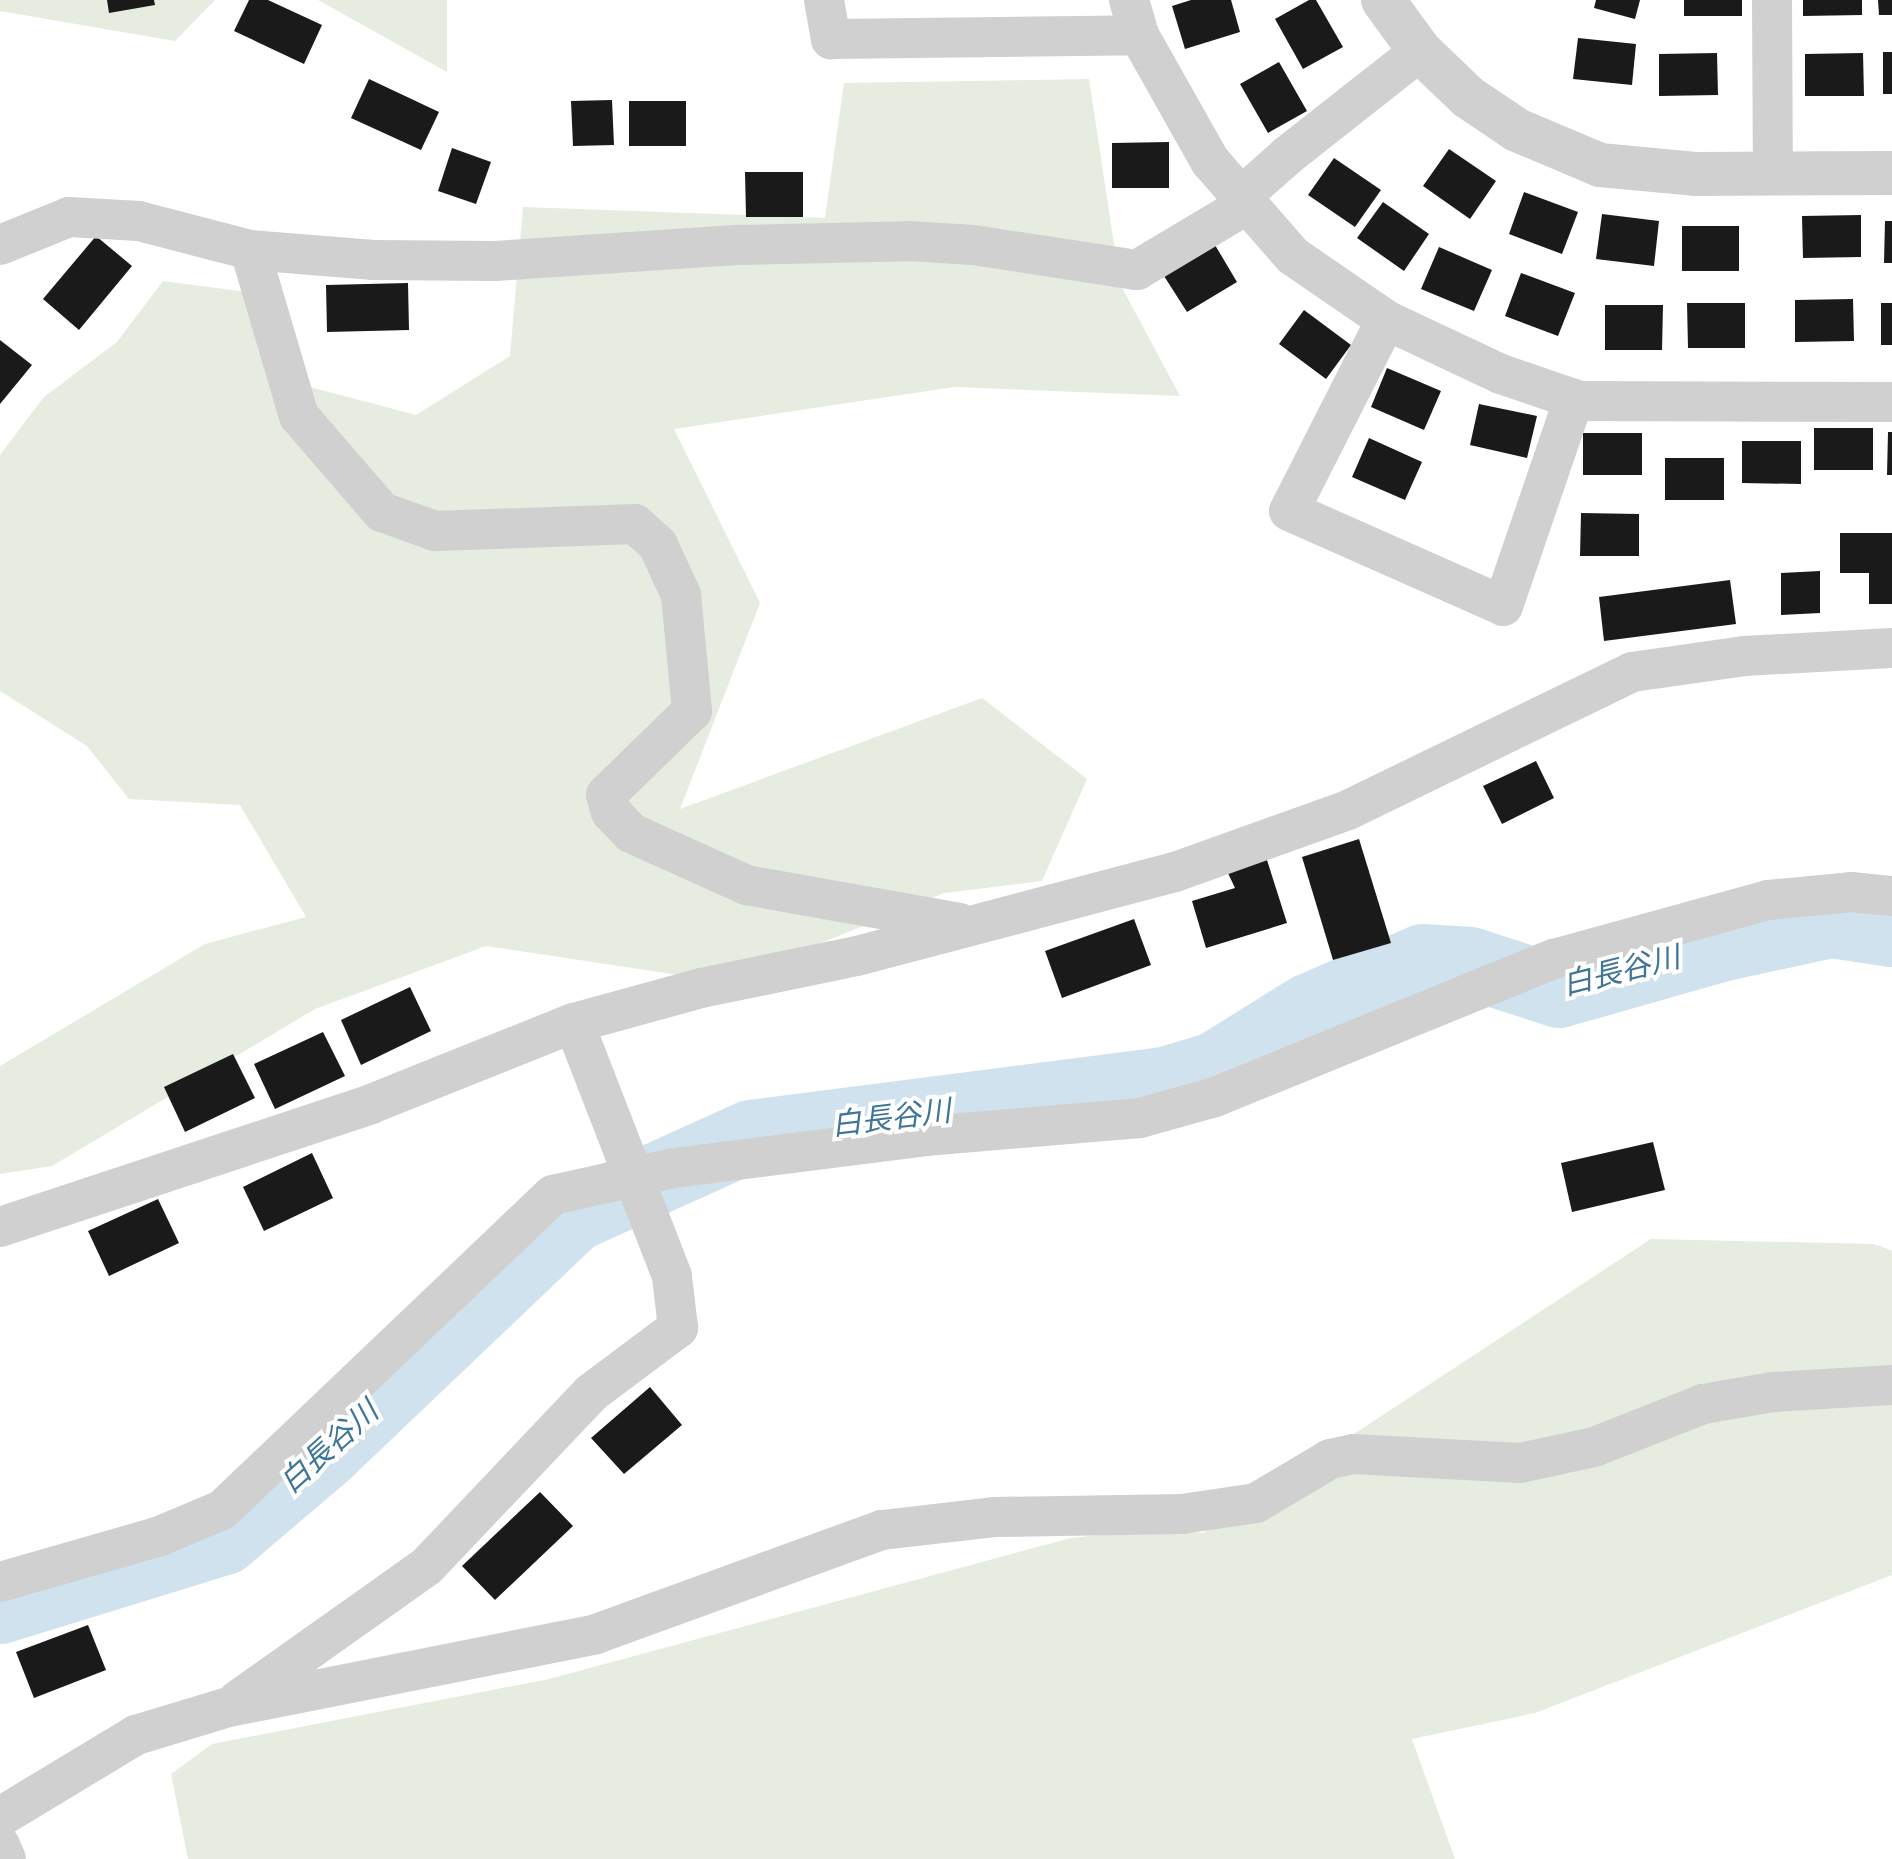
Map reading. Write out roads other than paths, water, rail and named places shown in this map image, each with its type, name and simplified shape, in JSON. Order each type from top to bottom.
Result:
[{"type":"street","points":[[824,0],[831,39],[1134,17],[1210,161],[1293,256],[1386,320],[1501,374],[1574,399],[1892,402]]},
{"type":"street","points":[[1383,0],[1420,51],[1468,97],[1517,130],[1600,165],[1695,174],[1892,173]]},
{"type":"street","points":[[1772,0],[1773,174]]},
{"type":"street","points":[[0,245],[69,217],[139,221],[250,250],[374,260],[495,261],[739,245],[909,241],[973,245],[1137,270],[1231,214],[1242,196],[1420,51]]},
{"type":"street","points":[[250,250],[299,416],[382,512],[435,531],[635,524],[658,545],[681,595],[692,711],[606,795],[611,812],[631,833],[746,885],[974,925]]},
{"type":"street","points":[[1386,320],[1289,511],[1503,606],[1574,399]]},
{"type":"street","points":[[0,1227],[371,1104],[574,1023],[974,925],[1175,872],[1348,810],[1632,672],[1744,656],[1892,648]]},
{"type":"street","points":[[0,1582],[160,1536],[222,1510],[553,1195],[632,1175],[926,1136],[1140,1118],[1215,1097],[1554,959],[1768,900],[1851,892],[1892,896]]},
{"type":"street","points":[[229,1707],[427,1566],[591,1393],[678,1328],[672,1276],[574,1023]]},
{"type":"street","points":[[0,1817],[136,1735],[229,1707],[596,1634],[882,1530],[994,1517],[1182,1514],[1256,1503],[1330,1459],[1353,1454],[1520,1463],[1594,1447],[1703,1404],[1773,1392],[1892,1385]]},
{"type":"street","points":[[0,1845],[6,1859]]},
{"type":"waterway","name":"白長谷川","points":[[0,1608],[224,1539],[325,1453],[574,1216],[751,1136],[1165,1083],[1215,1068],[1308,1010],[1423,960],[1470,963],[1559,992],[1724,945],[1831,922],[1892,931]]}]
